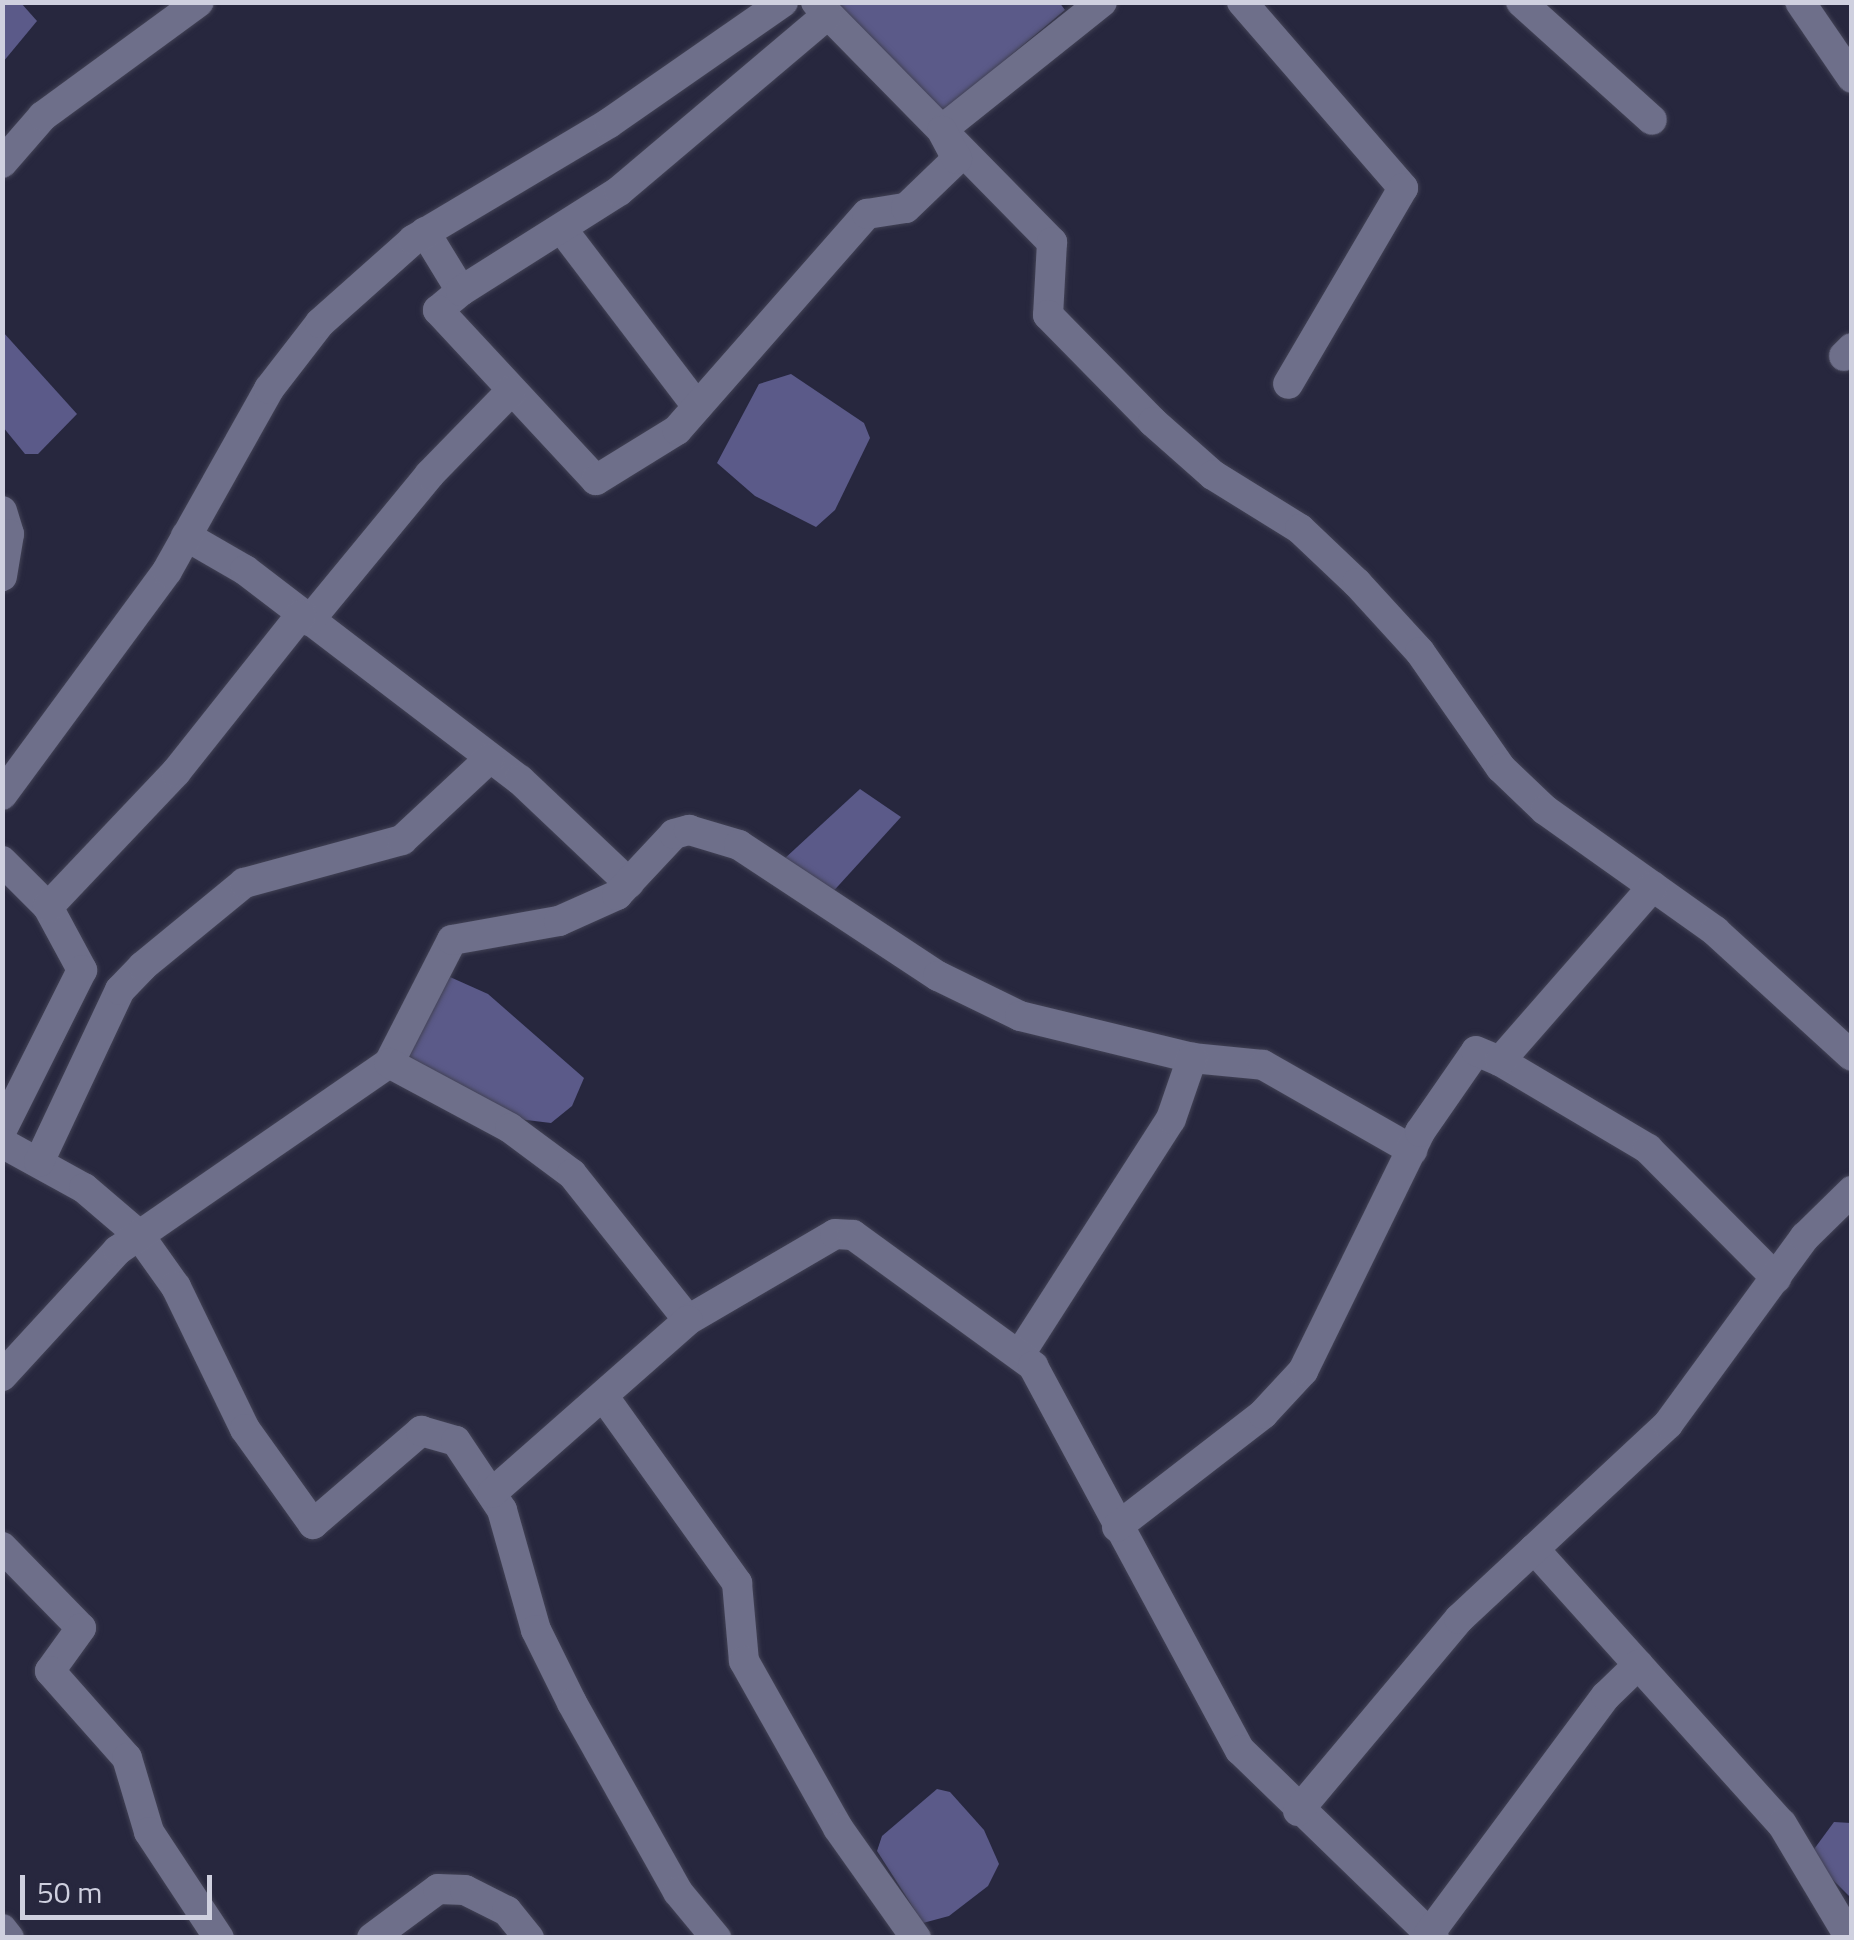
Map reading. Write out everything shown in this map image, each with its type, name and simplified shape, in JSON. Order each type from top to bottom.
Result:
[{"type":"street","points":[[2,164],[43,116],[199,2]]},
{"type":"street","points":[[2,794],[54,733],[186,536],[269,390],[310,336],[426,232],[609,122],[783,2]]},
{"type":"street","points":[[939,123],[1102,2]]},
{"type":"street","points":[[1242,2],[1404,188],[1288,384]]},
{"type":"street","points":[[1521,2],[1652,120]]},
{"type":"street","points":[[1800,2],[1852,78]]},
{"type":"street","points":[[939,123],[957,159],[906,208],[866,214],[677,430],[596,480],[438,310],[461,291],[620,191],[822,9],[939,123],[1052,242],[1048,315],[1188,455],[1300,528],[1357,583],[1420,652],[1502,768],[1545,810],[1653,886],[1852,1056]]},
{"type":"street","points":[[562,229],[697,406]]},
{"type":"street","points":[[426,232],[461,291]]},
{"type":"street","points":[[48,907],[176,772],[430,474],[511,391]]},
{"type":"street","points":[[2,511],[9,534],[2,576]]},
{"type":"street","points":[[186,536],[305,618],[489,759],[628,883]]},
{"type":"street","points":[[38,1162],[92,1043],[142,966],[244,883],[402,840],[489,759]]},
{"type":"street","points":[[3,1375],[139,1235],[389,1063],[452,940],[558,920],[628,883],[674,834],[689,830],[739,845],[938,976],[1020,1016],[1192,1058],[1281,1072],[1412,1150]]},
{"type":"street","points":[[2,861],[48,907],[76,953],[80,988],[2,1130]]},
{"type":"street","points":[[1500,1061],[1653,886]]},
{"type":"street","points":[[1118,1527],[1262,1414],[1303,1371],[1412,1150],[1476,1051],[1500,1061],[1648,1149],[1776,1278]]},
{"type":"street","points":[[1020,1354],[1171,1119],[1192,1058]]},
{"type":"street","points":[[389,1063],[510,1128],[572,1174],[688,1320]]},
{"type":"street","points":[[2,1142],[38,1162],[139,1235],[176,1287],[245,1429],[313,1524],[421,1431],[456,1442],[492,1492],[536,1630],[572,1703],[678,1892],[716,1938]]},
{"type":"street","points":[[1298,1811],[1425,1655],[1668,1424],[1776,1278],[1852,1191]]},
{"type":"street","points":[[492,1492],[604,1398],[688,1320],[834,1234],[852,1235],[1020,1354],[1240,1750],[1298,1811],[1432,1936],[1606,1696],[1638,1664]]},
{"type":"street","points":[[604,1398],[737,1582],[744,1661],[838,1828],[916,1938]]},
{"type":"street","points":[[2,1547],[81,1628],[50,1671],[127,1758],[150,1832],[219,1938]]},
{"type":"street","points":[[1534,1549],[1782,1824],[1850,1938]]},
{"type":"street","points":[[372,1938],[438,1890],[464,1890],[507,1911],[528,1938]]},
{"type":"street","points":[[2,1929],[10,1938]]},
{"type":"shaded area","points":[[3,2],[21,3],[37,21],[3,62]]},
{"type":"shaded area","points":[[1059,2],[1065,10],[942,113],[835,3]]},
{"type":"shaded area","points":[[3,332],[77,414],[38,454],[25,454],[3,427]]},
{"type":"shaded area","points":[[791,374],[864,423],[870,438],[835,510],[816,527],[755,496],[717,463],[759,384]]},
{"type":"shaded area","points":[[860,789],[901,817],[829,896],[783,860]]},
{"type":"shaded area","points":[[450,977],[488,994],[584,1078],[572,1106],[551,1123],[518,1119],[404,1058]]},
{"type":"shaded area","points":[[937,1789],[950,1792],[984,1830],[999,1864],[988,1886],[949,1916],[923,1923],[877,1851],[882,1836]]},
{"type":"shaded area","points":[[1834,1822],[1851,1823],[1851,1898],[1809,1856]]}]
